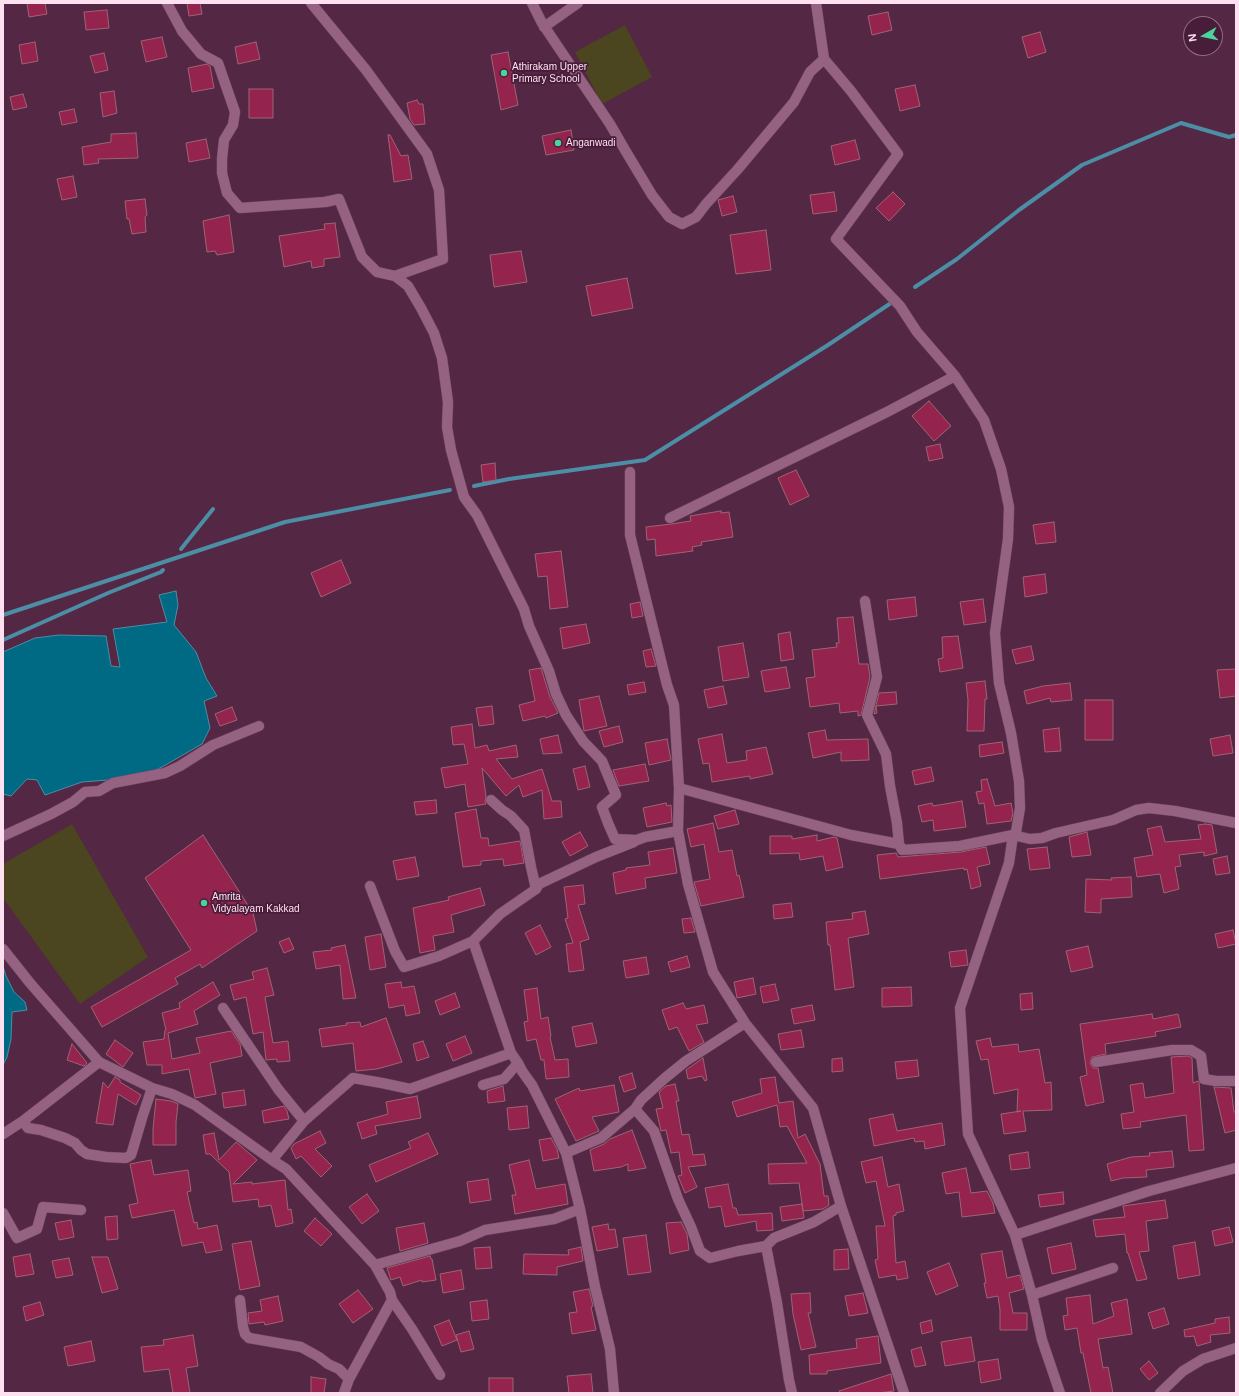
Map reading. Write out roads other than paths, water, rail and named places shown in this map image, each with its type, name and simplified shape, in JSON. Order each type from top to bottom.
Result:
[{"type":"street","points":[[167,3],[182,31],[201,54],[218,63],[235,112],[233,126],[224,140],[222,159],[222,173],[227,193],[240,208],[325,202],[339,199],[362,257],[377,272],[395,276],[408,286],[421,308],[434,333],[442,358],[448,402],[447,427],[451,450],[464,498],[477,515],[524,609],[529,626],[549,671],[556,694],[566,716],[583,741],[602,761],[616,794],[602,807],[615,839],[637,840]]},
{"type":"street","points":[[311,3],[366,70],[427,154],[439,190],[443,259],[395,276]]},
{"type":"street","points":[[532,3],[544,27],[610,124],[652,195],[670,216],[682,224],[696,217],[738,169],[794,102],[810,72],[824,60]]},
{"type":"street","points":[[544,27],[578,3]]},
{"type":"street","points":[[816,3],[824,60],[851,91],[898,154],[836,239],[900,306],[917,332],[955,376],[984,420],[1000,469],[1009,507],[1008,540],[995,633],[999,683],[1011,733],[1019,781],[1020,808],[1016,832],[1013,835],[1008,863],[960,1008],[968,1134],[1015,1236],[1032,1295],[1042,1340],[1060,1393]]},
{"type":"street","points":[[670,518],[880,415],[955,376]]},
{"type":"street","points":[[630,472],[630,535],[667,685],[674,705],[679,788],[678,831],[688,884],[713,972],[746,1023],[812,1108],[841,1206],[904,1393]]},
{"type":"street","points":[[865,602],[877,677],[867,715],[886,754],[899,844],[902,850],[960,846],[1013,835],[1030,839],[1042,838],[1056,833],[1113,820],[1136,810],[1150,808],[1175,811],[1236,823]]},
{"type":"street","points":[[3,836],[51,814],[73,802],[85,792],[99,791],[114,783],[164,773],[180,766],[213,745],[259,726]]},
{"type":"street","points":[[679,788],[851,835],[899,844]]},
{"type":"street","points":[[491,800],[511,816],[524,830],[536,889]]},
{"type":"street","points":[[370,886],[395,951],[404,967],[440,956],[473,941],[500,914],[536,889],[539,884],[596,857],[637,840],[645,837],[678,831]]},
{"type":"street","points":[[473,941],[511,1053],[532,1085],[566,1152],[580,1209],[595,1287],[610,1349],[614,1393]]},
{"type":"street","points":[[3,949],[30,983],[99,1062],[152,1088],[172,1094],[195,1105],[286,1169],[375,1265],[390,1292],[392,1300],[412,1329],[440,1376]]},
{"type":"street","points":[[223,1008],[278,1089],[304,1121]]},
{"type":"street","points":[[566,1152],[601,1138],[635,1109],[664,1078],[686,1061],[746,1023]]},
{"type":"street","points":[[1096,1062],[1172,1050],[1191,1050],[1201,1056],[1204,1079],[1216,1081],[1236,1081]]},
{"type":"street","points":[[272,1160],[304,1121],[353,1078],[410,1089],[511,1053]]},
{"type":"street","points":[[3,1134],[23,1121],[99,1062]]},
{"type":"street","points":[[483,1086],[504,1079],[518,1063]]},
{"type":"street","points":[[23,1121],[28,1128],[41,1130],[75,1143],[87,1154],[126,1158],[131,1155],[152,1088]]},
{"type":"street","points":[[635,1109],[654,1131],[678,1199],[700,1251],[710,1258],[766,1246],[774,1238],[814,1222],[841,1206]]},
{"type":"street","points":[[1015,1236],[1149,1191],[1236,1168]]},
{"type":"street","points":[[3,1214],[17,1238],[36,1229],[43,1207],[81,1210]]},
{"type":"street","points":[[375,1265],[460,1241],[485,1230],[554,1218],[580,1209]]},
{"type":"street","points":[[766,1246],[792,1393]]},
{"type":"street","points":[[1032,1295],[1113,1268]]},
{"type":"street","points":[[240,1300],[243,1327],[245,1334],[249,1338],[301,1347],[339,1369],[349,1379]]},
{"type":"street","points":[[344,1393],[349,1379],[392,1300]]},
{"type":"street","points":[[1160,1393],[1183,1371],[1203,1359],[1236,1348]]},
{"type":"water","points":[[176,591],[178,605],[174,625],[196,652],[206,678],[217,696],[204,701],[210,728],[202,744],[162,767],[134,780],[122,779],[82,782],[45,795],[37,780],[27,779],[11,796],[3,794],[3,652],[35,638],[59,635],[106,636],[111,666],[120,667],[113,629],[167,622],[159,595]]},
{"type":"water","points":[[3,966],[14,992],[25,1002],[27,1010],[12,1012],[11,1039],[7,1057],[3,1065]]},
{"type":"waterway","points":[[915,287],[957,259],[1019,210],[1082,165],[1181,123],[1229,137],[1236,135]]},
{"type":"waterway","points":[[474,486],[509,479],[645,460],[828,345],[894,301]]},
{"type":"waterway","points":[[3,615],[285,522],[450,490]]},
{"type":"waterway","points":[[181,549],[213,509]]},
{"type":"waterway","points":[[3,640],[163,570]]},
{"type":"place","name":"Athirakam Upper Primary School","points":[[504,73]]},
{"type":"place","name":"Anganwadi","points":[[558,143]]},
{"type":"place","name":"Amrita Vidyalayam Kakkad","points":[[204,903]]}]
